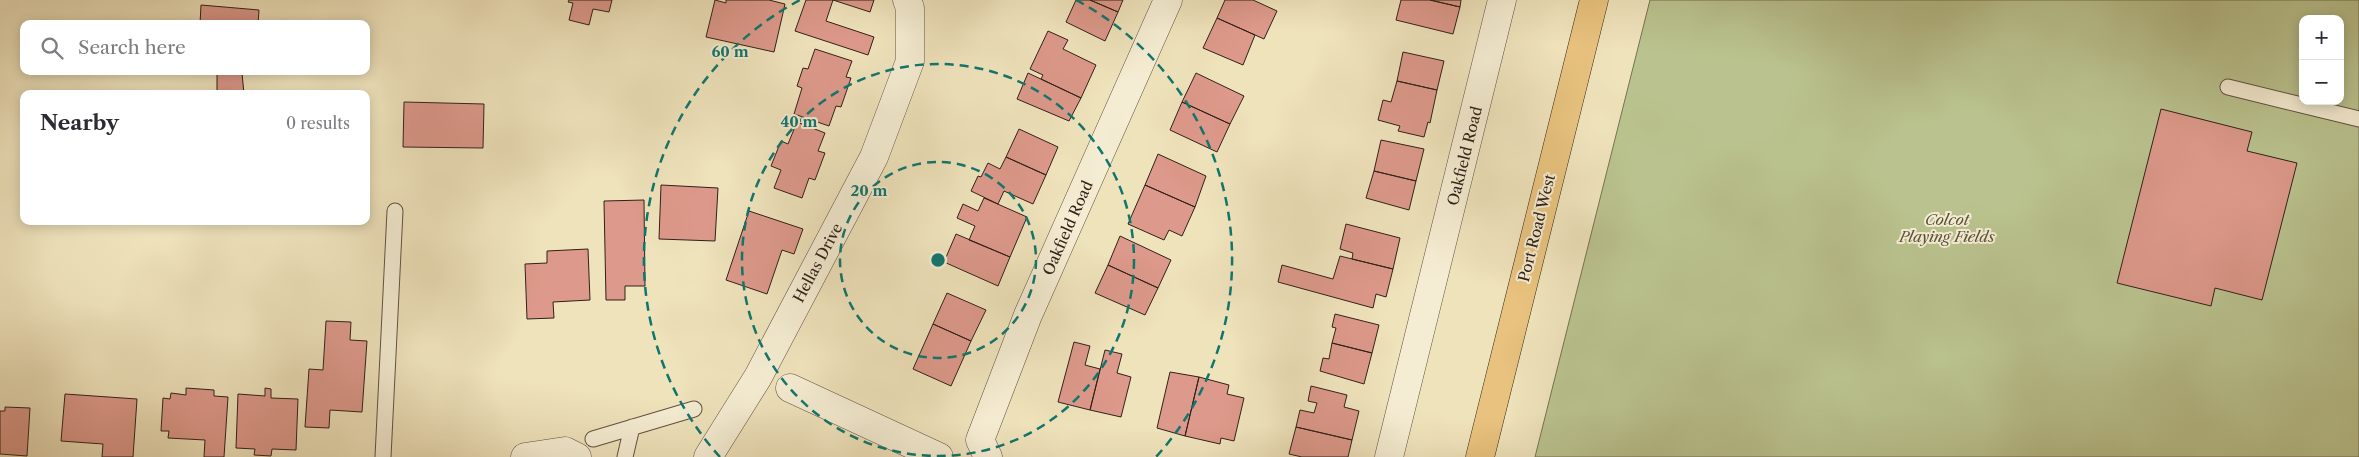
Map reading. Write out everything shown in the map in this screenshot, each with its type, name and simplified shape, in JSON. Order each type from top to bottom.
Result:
[{"type":"main road","name":"Port Road West","points":[[1480,457],[1594,0]]},
{"type":"street","name":"Hellas Drive","points":[[708,457],[758,377],[874,157],[910,61],[910,8],[907,0]]},
{"type":"street","name":"Oakfield Road","points":[[988,457],[980,440],[1028,315],[1168,0]]},
{"type":"street","name":"Oakfield Road","points":[[1389,457],[1502,0]]},
{"type":"street","points":[[790,388],[939,457]]},
{"type":"street","points":[[525,457],[585,448]]},
{"type":"lane","points":[[2228,87],[2359,119]]},
{"type":"lane","points":[[383,457],[395,211]]},
{"type":"lane","points":[[585,448],[632,427],[694,409]]},
{"type":"lane","points":[[625,457],[632,427]]},
{"type":"green space","name":"Colcot Playing Fields","points":[[1650,0],[2359,0],[2359,457],[1535,457]]},
{"type":"building","points":[[569,0],[612,0],[609,12],[593,9],[589,25],[569,20],[573,3],[568,2]]},
{"type":"building","points":[[715,0],[726,3],[726,0],[769,0],[785,4],[774,52],[706,37]]},
{"type":"building","points":[[806,0],[833,0],[826,21],[874,37],[868,55],[795,31]]},
{"type":"building","points":[[833,0],[874,0],[870,12]]},
{"type":"building","points":[[1076,0],[1090,0],[1118,12],[1105,41],[1066,22]]},
{"type":"building","points":[[1090,0],[1123,0],[1118,12]]},
{"type":"building","points":[[1225,0],[1253,0],[1277,11],[1264,39],[1217,18]]},
{"type":"building","points":[[1401,0],[1430,0],[1460,7],[1453,34],[1396,20]]},
{"type":"building","points":[[1430,0],[1461,0],[1460,7]]},
{"type":"building","points":[[201,5],[259,10],[258,20],[200,20]]},
{"type":"building","points":[[1217,18],[1255,35],[1243,65],[1203,48]]},
{"type":"building","points":[[1048,31],[1068,40],[1063,49],[1096,65],[1081,98],[1041,79],[1043,75],[1030,69]]},
{"type":"building","points":[[815,49],[852,61],[846,77],[851,78],[841,107],[836,106],[829,126],[794,114],[802,88],[797,86],[803,68],[808,69]]},
{"type":"building","points":[[1403,52],[1444,61],[1437,90],[1397,81]]},
{"type":"building","points":[[1028,73],[1081,98],[1069,121],[1017,99]]},
{"type":"building","points":[[1196,73],[1244,96],[1230,124],[1182,102]]},
{"type":"building","points":[[217,75],[242,75],[244,90],[217,90]]},
{"type":"building","points":[[1397,81],[1437,90],[1430,123],[1428,122],[1424,137],[1398,131],[1400,126],[1378,120],[1383,100],[1391,102]]},
{"type":"building","points":[[404,102],[484,104],[483,148],[403,147]]},
{"type":"building","points":[[1182,102],[1230,124],[1217,152],[1170,130]]},
{"type":"building","points":[[2161,109],[2252,132],[2247,151],[2297,163],[2262,300],[2215,288],[2211,306],[2117,283]]},
{"type":"building","points":[[797,122],[825,133],[818,151],[825,153],[815,180],[809,178],[802,198],[774,188],[781,170],[771,166],[781,141],[788,144]]},
{"type":"building","points":[[1019,129],[1058,147],[1046,175],[1006,157]]},
{"type":"building","points":[[1381,140],[1424,149],[1416,181],[1374,171]]},
{"type":"building","points":[[1158,154],[1206,176],[1195,207],[1145,185]]},
{"type":"building","points":[[1006,157],[1046,175],[1033,204],[1004,191],[998,204],[971,191],[978,176],[981,177],[988,163],[1000,169]]},
{"type":"building","points":[[1374,171],[1416,181],[1409,210],[1366,198]]},
{"type":"building","points":[[661,185],[718,188],[715,241],[659,239]]},
{"type":"building","points":[[1145,185],[1195,207],[1182,236],[1169,230],[1164,240],[1128,224]]},
{"type":"building","points":[[984,198],[1027,217],[1010,257],[969,240],[975,226],[957,218],[963,204],[978,211]]},
{"type":"building","points":[[644,200],[645,286],[625,286],[625,300],[606,300],[604,201]]},
{"type":"building","points":[[749,211],[803,229],[794,254],[782,250],[767,294],[726,280]]},
{"type":"building","points":[[1346,224],[1400,238],[1393,269],[1352,259],[1353,253],[1340,249]]},
{"type":"building","points":[[956,234],[1010,257],[998,286],[944,262]]},
{"type":"building","points":[[1120,236],[1171,260],[1158,288],[1108,265]]},
{"type":"building","points":[[588,249],[590,300],[553,302],[554,318],[527,319],[525,264],[547,263],[547,251]]},
{"type":"building","points":[[1340,256],[1393,269],[1386,297],[1376,294],[1373,308],[1278,282],[1282,265],[1333,279]]},
{"type":"building","points":[[1108,265],[1158,288],[1145,315],[1095,293]]},
{"type":"building","points":[[947,293],[986,310],[971,341],[933,324]]},
{"type":"building","points":[[1335,314],[1379,325],[1372,353],[1332,343],[1336,328],[1332,327]]},
{"type":"building","points":[[326,321],[351,322],[350,340],[367,341],[362,412],[330,410],[329,428],[305,427],[309,369],[323,370]]},
{"type":"building","points":[[933,324],[971,341],[951,386],[913,369]]},
{"type":"building","points":[[1074,342],[1090,346],[1085,365],[1100,369],[1090,410],[1058,402]]},
{"type":"building","points":[[1332,343],[1372,353],[1364,384],[1320,371],[1323,358],[1329,359]]},
{"type":"building","points":[[1105,350],[1122,354],[1117,373],[1131,377],[1121,417],[1090,410]]},
{"type":"building","points":[[1170,372],[1199,377],[1185,436],[1157,428]]},
{"type":"building","points":[[1199,377],[1229,385],[1227,394],[1244,398],[1234,441],[1221,438],[1220,444],[1185,436]]},
{"type":"building","points":[[1311,386],[1347,395],[1344,407],[1359,411],[1352,440],[1296,427],[1300,410],[1314,413],[1317,403],[1308,401]]},
{"type":"building","points":[[186,388],[214,390],[214,396],[228,397],[224,457],[204,457],[205,440],[168,438],[169,431],[161,431],[163,398],[170,399],[171,393],[186,395]]},
{"type":"building","points":[[265,388],[271,389],[271,398],[298,399],[296,450],[272,449],[271,456],[254,455],[255,449],[236,448],[238,394],[265,396]]},
{"type":"building","points":[[65,394],[137,399],[133,457],[102,457],[103,444],[61,441]]},
{"type":"building","points":[[5,407],[30,408],[27,456],[0,454],[0,411],[5,411]]},
{"type":"building","points":[[1296,427],[1352,440],[1348,457],[1302,457],[1289,454]]}]
